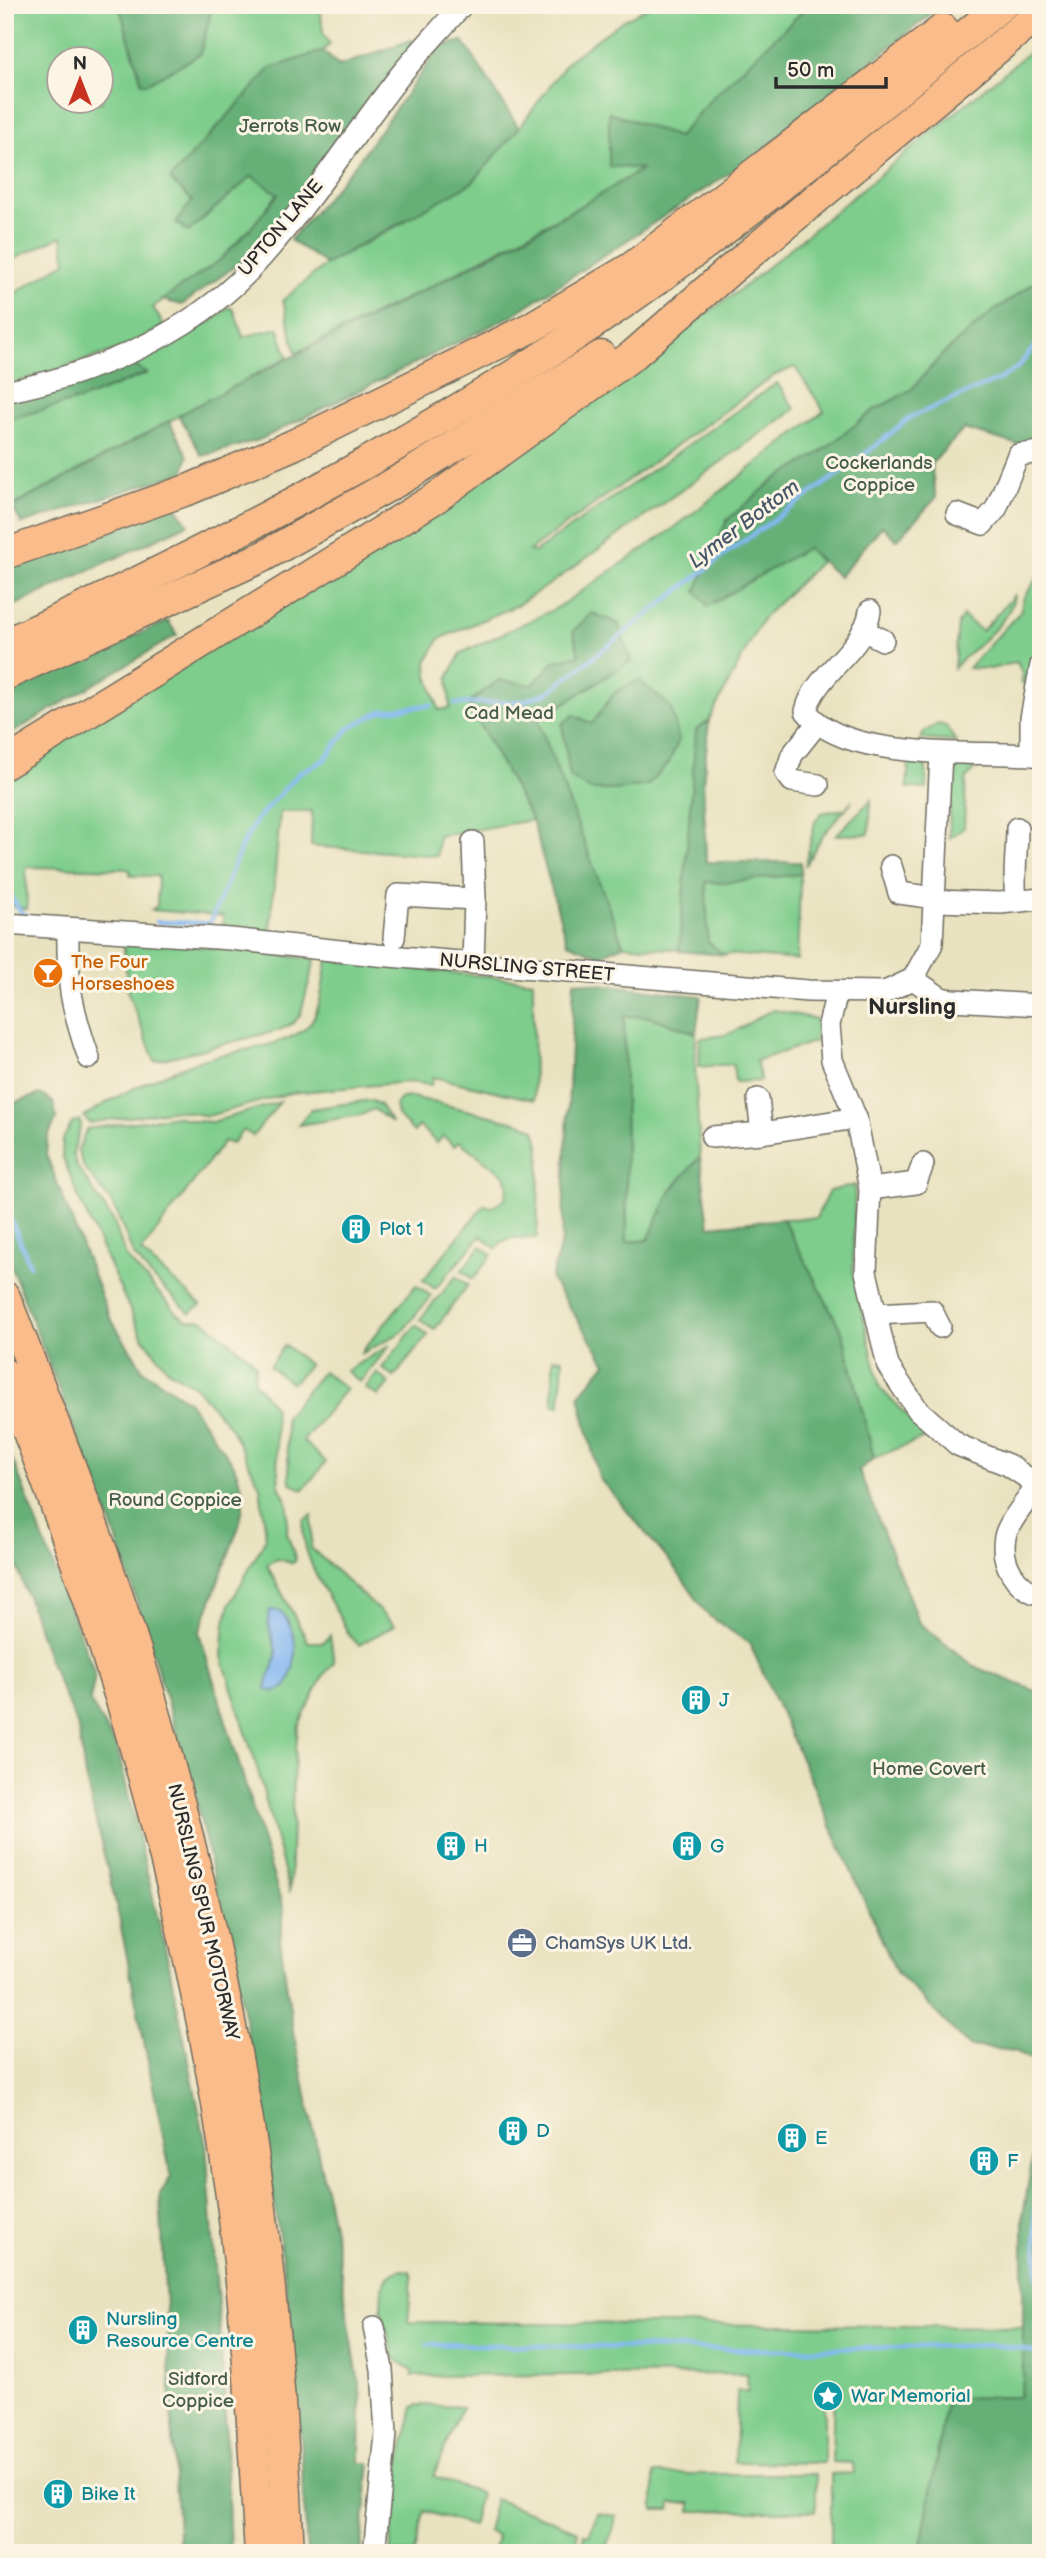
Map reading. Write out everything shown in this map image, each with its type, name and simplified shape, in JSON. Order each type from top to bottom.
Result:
[{"type":"highway","points":[[5,554],[177,493],[246,465],[413,388],[530,328],[631,268],[973,5]]},
{"type":"highway","points":[[5,644],[149,579],[294,505],[471,403],[599,320],[699,249],[1002,5]]},
{"type":"highway","points":[[5,764],[436,497],[633,355],[730,270],[1041,12]]},
{"type":"highway","points":[[5,675],[131,620],[309,530],[403,478],[607,352],[730,270]]},
{"type":"highway","name":"NURSLING SPUR MOTORWAY","points":[[5,1297],[117,1591],[169,1763],[217,1963],[260,2206],[278,2371],[289,2553]]},
{"type":"highway","name":"NURSLING SPUR MOTORWAY","points":[[5,1374],[68,1536],[101,1632],[161,1839],[189,1964],[229,2182],[243,2299],[258,2545]]},
{"type":"street","name":"UPTON LANE","points":[[5,392],[60,381],[109,362],[156,339],[211,304],[249,271],[404,72],[462,5]]},
{"type":"street","points":[[957,514],[983,533],[1018,455],[1041,452]]},
{"type":"street","points":[[883,640],[867,620],[809,697],[806,711],[816,725],[858,741],[894,749],[1036,755],[1031,718],[1041,665]]},
{"type":"street","points":[[816,725],[792,755],[786,773],[792,781],[818,785]]},
{"type":"street","points":[[941,752],[932,944],[913,979],[941,998],[951,1000],[1041,1004]]},
{"type":"street","points":[[1016,901],[1012,872],[1017,856],[1017,828]]},
{"type":"street","points":[[473,842],[473,963]]},
{"type":"street","points":[[891,866],[893,898],[1016,901],[1041,898]]},
{"type":"street","points":[[394,938],[398,895],[475,899]]},
{"type":"street","name":"NURSLING STREET","points":[[5,924],[231,939],[473,963],[837,992],[885,992],[913,979]]},
{"type":"street","points":[[68,929],[67,979],[72,1010],[89,1058]]},
{"type":"street","points":[[837,992],[829,1025],[832,1060],[856,1118],[870,1189],[866,1272],[888,1366],[918,1410],[958,1445],[1008,1465],[1039,1487],[1005,1535],[1006,1566],[1026,1591],[1041,1595]]},
{"type":"street","points":[[758,1099],[762,1133]]},
{"type":"street","points":[[712,1137],[762,1133],[856,1118]]},
{"type":"street","points":[[870,1189],[921,1180]]},
{"type":"street","points":[[876,1314],[937,1311]]},
{"type":"street","points":[[374,2327],[382,2369],[386,2434],[374,2553]]},
{"type":"green space","points":[[5,5],[119,5],[142,83],[148,83],[210,16],[210,5],[320,5],[323,33],[330,44],[323,51],[271,69],[251,175],[278,193],[251,228],[218,262],[153,307],[164,326],[126,347],[5,386],[5,353],[8,352],[5,299],[66,262],[62,236],[21,255],[5,267]]},
{"type":"green space","points":[[119,5],[210,5],[210,16],[200,54],[148,83],[142,83]]},
{"type":"green space","points":[[651,5],[809,5],[711,99],[678,138],[643,168],[595,198],[435,284],[296,353],[283,300],[326,264],[403,223],[519,128],[569,60],[622,21]]},
{"type":"green space","points":[[809,5],[942,5],[751,159],[513,315],[259,440],[202,456],[179,415],[471,266],[642,169],[609,166],[609,112],[678,137],[711,99]]},
{"type":"green space","name":"Jerrots Row","points":[[411,40],[419,45],[350,136],[250,255],[182,305],[162,300],[219,261],[251,228],[278,194],[252,176],[188,232],[176,222],[192,201],[170,179],[271,68],[323,51],[339,66]]},
{"type":"green space","points":[[463,41],[519,128],[473,182],[326,264],[290,240],[355,165],[440,47]]},
{"type":"green space","points":[[1041,42],[1041,278],[986,317],[943,354],[911,390],[874,410],[820,453],[773,481],[708,606],[807,547],[820,562],[763,618],[709,720],[703,782],[706,862],[801,862],[797,960],[623,945],[538,720],[630,661],[580,655],[554,662],[533,685],[468,703],[532,820],[438,836],[437,856],[311,846],[312,811],[280,812],[270,933],[223,928],[223,916],[151,910],[157,906],[158,876],[131,876],[129,869],[26,867],[27,909],[5,905],[5,775],[571,412],[742,288]],"holes":[[[795,367],[824,411],[674,528],[557,608],[461,653],[448,678],[450,708],[439,710],[428,676],[427,662],[439,639],[515,606],[553,582],[795,409],[777,383],[535,552],[529,551],[775,375]]]},
{"type":"green space","name":"Cockerlands Coppice","points":[[1041,278],[1041,442],[1019,445],[964,429],[931,464],[936,498],[897,540],[882,526],[839,577],[807,548],[708,606],[696,591],[727,520],[773,481],[820,453],[874,410],[911,390],[943,354],[986,317]]},
{"type":"green space","points":[[229,307],[234,310],[243,337],[278,328],[288,357],[5,510],[5,420],[82,399],[146,374],[128,362],[182,331],[212,321]]},
{"type":"green space","points":[[128,362],[147,373],[82,399],[5,420],[5,400],[58,391]]},
{"type":"green space","points":[[169,421],[188,456],[184,472],[22,524],[12,507]]},
{"type":"green space","points":[[174,504],[188,524],[5,610],[5,563]]},
{"type":"green space","points":[[1041,573],[1041,648],[1025,685],[1021,683],[1023,676],[1017,662],[991,669],[968,668],[1020,612],[1024,597]]},
{"type":"green space","points":[[1014,595],[1012,605],[999,625],[954,668],[958,624],[963,616],[982,631]]},
{"type":"green space","name":"Cad Mead","points":[[592,613],[618,623],[631,661],[538,720],[623,945],[600,956],[567,943],[532,820],[468,703],[499,680],[533,685],[554,662],[579,655],[573,631]]},
{"type":"green space","points":[[168,621],[177,635],[5,737],[5,694]]},
{"type":"green space","points":[[639,680],[670,706],[679,740],[669,763],[648,785],[615,790],[590,790],[570,777],[562,724],[574,715],[592,724],[615,692]]},
{"type":"green space","points":[[709,721],[703,782],[706,862],[801,862],[801,874],[723,883],[706,882],[708,942],[724,955],[679,951],[696,730]]},
{"type":"green space","points":[[938,724],[946,726],[956,742],[921,739],[924,732]]},
{"type":"green space","points":[[909,760],[926,766],[927,789],[907,788]]},
{"type":"green space","points":[[961,767],[976,768],[966,779],[964,828],[949,838],[951,771]]},
{"type":"green space","points":[[871,800],[869,834],[836,835]]},
{"type":"green space","points":[[852,801],[823,835],[805,866],[815,822],[821,813],[845,809]]},
{"type":"green space","points":[[123,938],[315,959],[300,1016],[280,1030],[155,1061],[128,993]]},
{"type":"green space","points":[[327,960],[533,981],[534,1100],[433,1077],[431,1085],[408,1082],[290,1093],[208,1116],[176,1110],[89,1123],[84,1117],[124,1093],[195,1062],[271,1044],[298,1033],[308,1026],[316,1012]]},
{"type":"green space","name":"Home Covert","points":[[574,981],[701,996],[696,1033],[650,1017],[624,1016],[627,1242],[648,1240],[671,1190],[700,1157],[709,1226],[783,1219],[843,1334],[874,1458],[859,1470],[919,1623],[975,1667],[1041,1693],[1041,2064],[1015,2051],[969,2046],[896,1972],[750,1644],[708,1615],[671,1563],[599,1478],[579,1396],[606,1363],[551,1279],[562,1240]]},
{"type":"green space","points":[[774,1010],[816,1019],[816,1041],[756,1061],[761,1081],[735,1082],[733,1064],[699,1067],[700,1038],[730,1033]]},
{"type":"green space","points":[[624,1015],[650,1017],[696,1033],[700,1157],[671,1190],[648,1240],[627,1242]]},
{"type":"green space","name":"Round Coppice","points":[[40,1094],[53,1102],[57,1118],[48,1136],[46,1154],[109,1316],[143,1370],[188,1401],[234,1465],[242,1488],[243,1508],[239,1526],[199,1633],[284,1911],[280,1940],[293,2031],[335,2236],[361,2397],[360,2463],[370,2463],[361,2553],[307,2553],[290,2314],[259,2095],[242,2003],[195,1796],[115,1534],[5,1250],[5,1106]]},
{"type":"green space","points":[[412,1097],[524,1124],[535,1130],[540,1147],[537,1238],[512,1238],[501,1242],[497,1249],[481,1236],[435,1289],[423,1280],[484,1205],[492,1207],[505,1199],[508,1184],[505,1176],[459,1141],[455,1146],[443,1136],[437,1143],[419,1126],[414,1132],[397,1115],[395,1105],[402,1098]]},
{"type":"green space","points":[[370,1100],[380,1105],[392,1123],[374,1109],[361,1115],[298,1125],[311,1109]]},
{"type":"green space","points":[[280,1102],[253,1136],[243,1130],[232,1144],[224,1141],[141,1252],[201,1305],[190,1313],[150,1275],[133,1254],[114,1206],[83,1166],[78,1150],[87,1129],[176,1116],[193,1121],[212,1122]]},
{"type":"green space","points":[[79,1120],[81,1124],[73,1153],[76,1165],[114,1222],[126,1257],[177,1313],[187,1320],[203,1320],[250,1358],[256,1365],[254,1381],[274,1407],[279,1486],[288,1504],[287,1533],[296,1560],[293,1563],[277,1559],[267,1565],[308,1642],[324,1642],[330,1635],[334,1662],[323,1676],[298,1727],[293,1780],[290,1893],[258,1771],[222,1657],[225,1623],[230,1604],[266,1538],[260,1486],[231,1428],[196,1387],[168,1370],[142,1336],[62,1155],[63,1139],[72,1123]]},
{"type":"green space","points":[[855,1185],[853,1272],[880,1388],[927,1437],[874,1458],[843,1334],[783,1219],[816,1218],[829,1191]]},
{"type":"green space","points":[[481,1246],[492,1255],[473,1279],[462,1270]]},
{"type":"green space","points":[[456,1276],[468,1285],[434,1330],[420,1319]]},
{"type":"green space","points":[[416,1285],[431,1296],[402,1332],[360,1354]]},
{"type":"green space","points":[[416,1325],[428,1335],[394,1377],[382,1368]]},
{"type":"green space","points":[[285,1345],[309,1365],[292,1384],[269,1366]]},
{"type":"green space","points":[[390,1345],[360,1382],[346,1371]]},
{"type":"green space","points":[[553,1358],[563,1359],[560,1406],[554,1405],[553,1400]]},
{"type":"green space","points":[[323,1371],[346,1389],[303,1441],[326,1462],[303,1490],[290,1482],[285,1417]]},
{"type":"green space","points":[[377,1373],[389,1383],[378,1396],[365,1388]]},
{"type":"green space","name":"Sidford Coppice","points":[[5,1440],[95,1674],[90,1702],[117,1747],[168,1961],[206,2145],[224,2385],[230,2553],[179,2553],[160,2195],[171,2176],[119,1917],[85,1776],[78,1727],[50,1663],[5,1531]]},
{"type":"green space","points":[[312,1515],[311,1548],[395,1625],[359,1645],[350,1637],[306,1550],[304,1520]]},
{"type":"green space","points":[[1041,2108],[1041,2553],[916,2553],[922,2541],[947,2398],[1019,2397],[1023,2381],[1023,2215]]},
{"type":"green space","points":[[400,2270],[410,2271],[412,2277],[408,2322],[1023,2327],[1023,2381],[1019,2397],[947,2398],[922,2541],[916,2553],[831,2553],[831,2474],[854,2473],[853,2463],[832,2462],[834,2388],[819,2388],[819,2397],[824,2397],[824,2463],[735,2462],[737,2391],[748,2391],[747,2374],[412,2376],[412,2371],[394,2358],[381,2309],[382,2288],[389,2276]]},
{"type":"green space","points":[[413,2407],[462,2407],[433,2476],[480,2493],[472,2526],[424,2511],[415,2553],[390,2553],[399,2466]]},
{"type":"green space","points":[[654,2474],[816,2474],[816,2511],[691,2511],[691,2503],[671,2503],[670,2510],[654,2510]]},
{"type":"green space","points":[[495,2499],[578,2531],[574,2553],[494,2553],[497,2536],[487,2531]]},
{"type":"green space","points":[[597,2513],[617,2516],[604,2553],[580,2553],[584,2534],[589,2535]]},
{"type":"water","points":[[270,1610],[281,1611],[287,1620],[292,1629],[295,1648],[293,1667],[286,1687],[274,1692],[266,1689],[276,1655],[268,1622]]},
{"type":"waterway","name":"Lymer Bottom","points":[[455,704],[523,701],[549,692],[724,555],[854,463],[911,417],[1002,378],[1018,367],[1041,339]]},
{"type":"waterway","name":"Lymer Bottom","points":[[157,922],[210,923],[243,843],[257,819],[300,772],[323,761],[349,728],[381,711],[431,705]]},
{"type":"waterway","name":"Lymer Bottom","points":[[5,887],[22,914],[26,915]]},
{"type":"waterway","name":"Lymer Bottom","points":[[5,1206],[30,1265]]},
{"type":"waterway","points":[[1041,2185],[1035,2207],[1041,2336]]},
{"type":"waterway","points":[[427,2344],[772,2350],[996,2345],[1041,2353]]},
{"type":"place","name":"The Four Horseshoes","points":[[48,973]]},
{"type":"place","name":"Plot 1","points":[[356,1229]]},
{"type":"place","name":"J","points":[[696,1700]]},
{"type":"place","name":"H","points":[[451,1846]]},
{"type":"place","name":"G","points":[[687,1846]]},
{"type":"place","name":"ChamSys UK Ltd.","points":[[522,1943]]},
{"type":"place","name":"D","points":[[513,2131]]},
{"type":"place","name":"E","points":[[792,2138]]},
{"type":"place","name":"F","points":[[984,2161]]},
{"type":"place","name":"Nursling Resource Centre","points":[[83,2330]]},
{"type":"place","name":"War Memorial","points":[[828,2396]]},
{"type":"place","name":"Bike It","points":[[58,2494]]},
{"type":"district","name":"Nursling","points":[[912,1007]]}]
